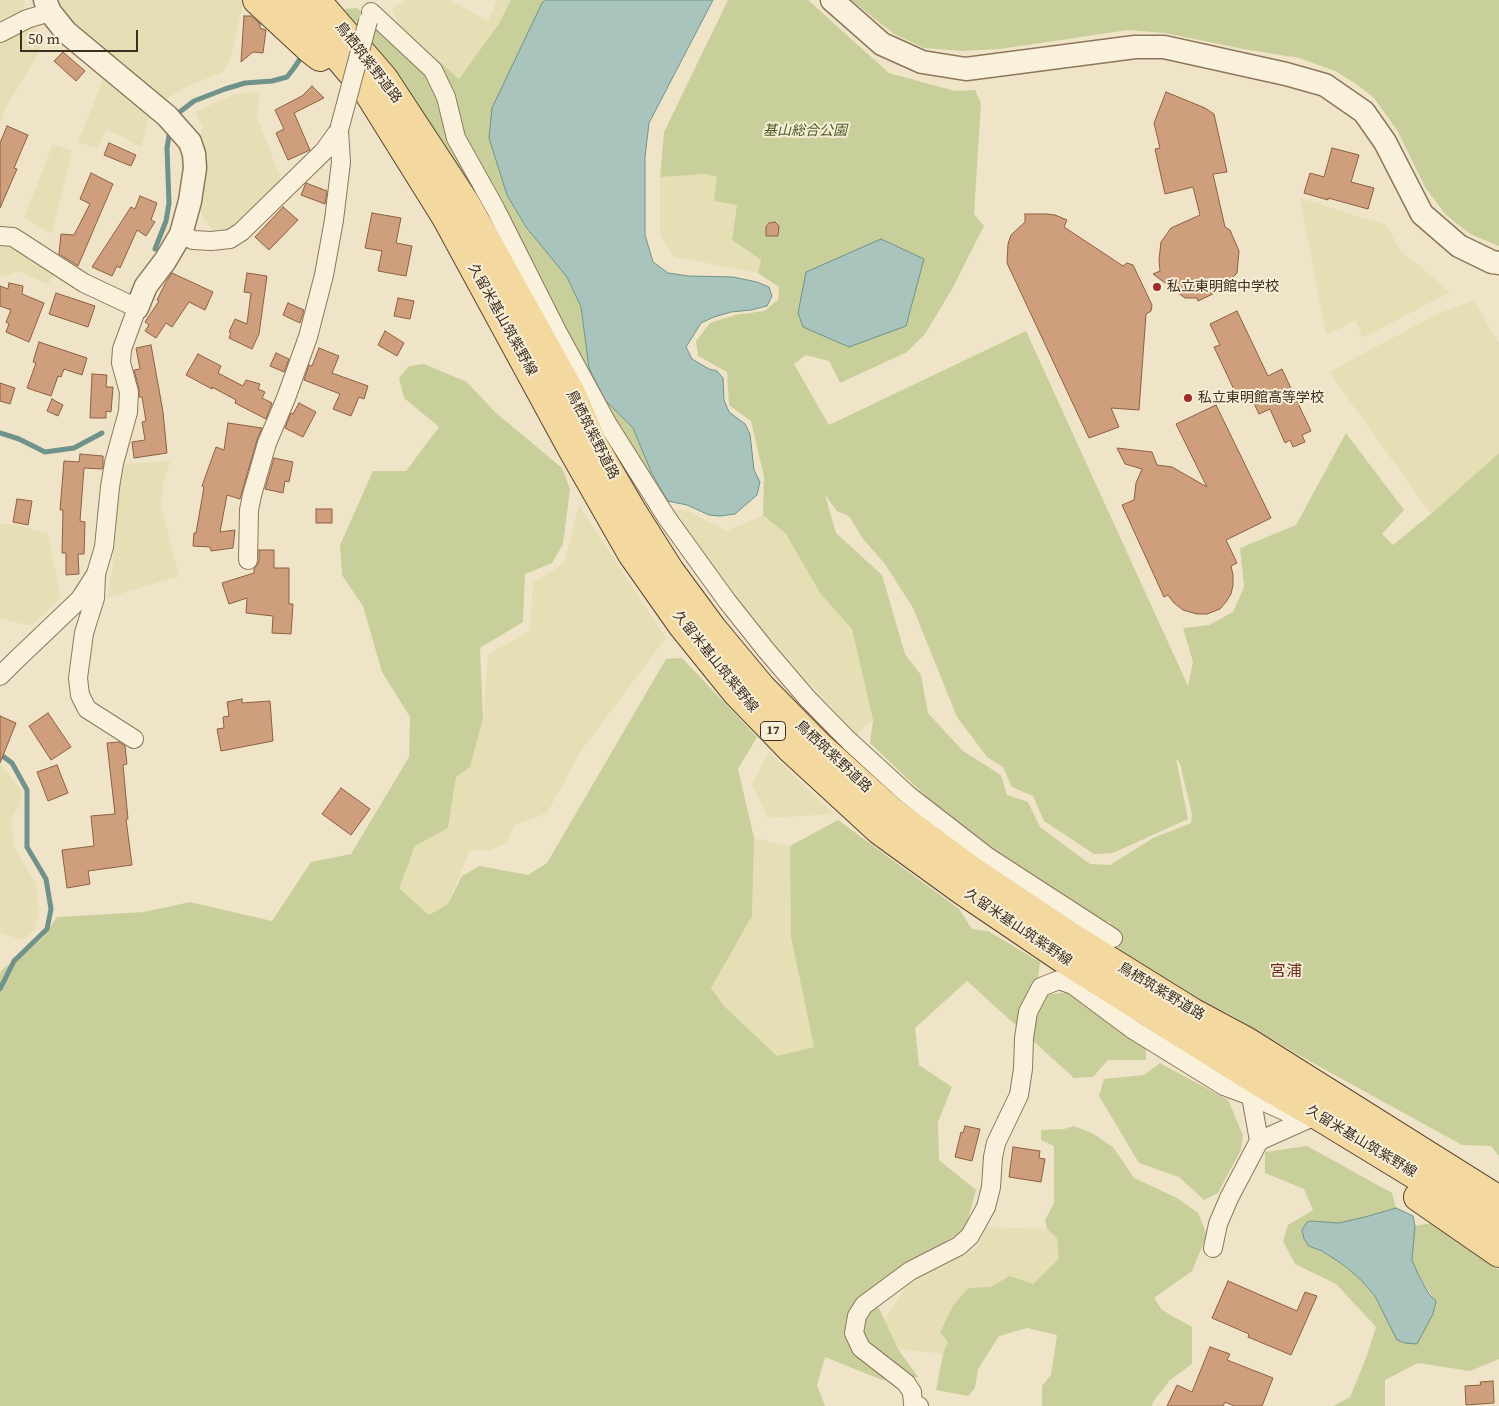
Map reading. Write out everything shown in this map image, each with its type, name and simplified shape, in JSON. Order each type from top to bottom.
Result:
[{"type":"main road","points":[[257,0],[311,50],[376,86]]},
{"type":"main road","name":"久留米基山筑紫野線","points":[[288,0],[376,86],[576,455],[632,554],[682,625],[736,692],[792,750],[879,830],[963,891],[1254,1088],[1311,1117],[1499,1226]]},
{"type":"main road","name":"鳥栖筑紫野道路","points":[[316,0],[376,86],[466,204],[572,395],[593,444],[632,511],[670,570],[712,628],[761,687],[820,747],[892,811],[975,873],[1071,937],[1192,1012],[1246,1041],[1499,1200]]},
{"type":"main road","points":[[331,0],[376,86]]},
{"type":"main road","points":[[1246,1041],[1336,1086],[1499,1178]]},
{"type":"main road","points":[[1311,1117],[1499,1253]]},
{"type":"street","points":[[832,0],[882,44],[922,62],[966,69],[1135,47],[1164,47],[1286,74],[1325,85],[1364,112],[1385,142],[1422,214],[1459,246],[1492,262],[1499,263]]},
{"type":"street","points":[[0,33],[48,6],[66,32],[173,122],[190,142],[194,154],[195,168],[190,201],[181,234],[165,262],[146,286],[122,349],[121,363],[128,392],[128,412],[114,463],[104,548],[96,574],[95,598],[84,633],[78,678],[80,695],[87,709],[134,739]]},
{"type":"street","points":[[248,560],[249,510],[252,495],[267,443],[308,337],[324,275],[334,220],[341,162],[340,130],[371,11],[433,70],[446,97],[456,138],[495,208],[557,331],[607,423],[667,518],[727,601],[766,650],[807,698],[849,741],[908,795],[988,857],[1113,938]]},
{"type":"street","points":[[181,234],[193,240],[230,239],[240,232],[324,151],[340,130]]},
{"type":"street","points":[[0,236],[13,238],[84,283],[137,308]]},
{"type":"street","points":[[0,676],[80,598],[96,574]]},
{"type":"street","points":[[920,1406],[913,1404],[912,1392],[906,1383],[862,1348],[854,1333],[857,1316],[864,1305],[910,1271],[958,1246],[970,1236],[986,1207],[991,1187],[992,1156],[996,1143],[1019,1095],[1028,1012],[1041,987],[1059,980],[1074,985],[1132,1029],[1224,1086],[1254,1088],[1259,1141],[1229,1198],[1218,1224],[1213,1248]]},
{"type":"street","points":[[1259,1141],[1311,1117]]},
{"type":"shaded area","points":[[0,0],[23,0],[25,4],[20,12],[0,25]]},
{"type":"shaded area","points":[[59,0],[244,1],[230,60],[221,73],[189,85],[165,100],[67,20]]},
{"type":"shaded area","points":[[406,0],[450,0],[488,21],[497,0],[511,0],[498,25],[459,80],[398,26],[392,8]]},
{"type":"shaded area","points":[[34,28],[42,41],[39,53],[4,110],[3,118],[0,121],[0,43]]},
{"type":"shaded area","points":[[103,80],[149,118],[141,147],[107,129],[97,148],[78,142]]},
{"type":"shaded area","points":[[259,92],[257,117],[282,182],[234,227],[213,232],[200,212],[207,156],[200,139],[203,127],[195,112],[236,94]]},
{"type":"shaded area","points":[[53,144],[72,151],[52,234],[24,218]]},
{"type":"shaded area","points":[[706,174],[717,177],[737,205],[732,240],[761,260],[758,273],[675,257],[660,235],[660,177]]},
{"type":"shaded area","points":[[1300,198],[1386,225],[1400,250],[1450,292],[1363,338],[1355,321],[1326,335]]},
{"type":"shaded area","points":[[0,242],[15,244],[55,274],[48,284],[17,271],[4,277],[0,276]]},
{"type":"shaded area","points":[[1474,301],[1499,343],[1499,453],[1431,514],[1329,372],[1439,313]]},
{"type":"shaded area","points":[[170,461],[163,485],[161,506],[179,576],[107,598],[112,572],[119,489],[124,464]]},
{"type":"shaded area","points":[[579,505],[666,638],[581,751],[547,813],[514,825],[507,843],[490,850],[470,850],[448,904],[429,915],[398,888],[415,846],[448,828],[456,777],[470,767],[483,720],[488,655],[530,630],[533,583],[564,563]]},
{"type":"shaded area","points":[[668,508],[688,511],[727,531],[763,515],[786,534],[820,593],[852,629],[873,720],[857,734],[742,613]]},
{"type":"shaded area","points":[[0,524],[16,525],[48,534],[61,597],[31,626],[0,618]]},
{"type":"shaded area","points":[[769,752],[834,814],[768,818],[752,784]]},
{"type":"shaded area","points":[[0,764],[21,790],[20,804],[11,820],[14,847],[36,884],[39,913],[35,930],[22,940],[1,933],[0,928]]},
{"type":"shaded area","points":[[754,838],[790,846],[791,937],[814,1047],[777,1056],[724,1006],[711,988],[752,916]]},
{"type":"shaded area","points":[[987,1227],[1047,1229],[1057,1238],[1060,1259],[1033,1284],[1010,1276],[953,1306],[940,1331],[948,1342],[943,1354],[898,1349],[884,1320],[908,1284],[976,1249]]},
{"type":"green space","points":[[511,0],[545,0],[542,3],[489,138],[507,195],[526,227],[567,277],[581,307],[589,368],[604,399],[633,428],[652,474],[635,476],[492,212],[344,9],[357,8],[387,31],[398,26],[459,79],[498,25]]},
{"type":"green space","name":"基山総合公園","points":[[728,0],[808,0],[889,73],[955,91],[975,90],[981,103],[974,214],[984,226],[951,291],[925,334],[907,352],[840,383],[829,361],[806,355],[794,364],[829,425],[1026,331],[1188,686],[1193,662],[1183,628],[1209,625],[1233,612],[1244,587],[1240,548],[1296,525],[1346,433],[1404,510],[1382,534],[1393,545],[1499,453],[1499,1156],[1491,1146],[1462,1145],[1302,1057],[1229,1014],[1192,997],[1105,945],[1111,922],[1094,921],[1009,864],[935,805],[870,743],[873,720],[852,629],[820,593],[786,534],[763,515],[764,477],[751,421],[729,405],[727,372],[698,356],[696,341],[710,323],[735,315],[764,311],[778,300],[779,287],[758,273],[761,260],[732,240],[737,205],[714,201],[717,177],[706,174],[660,177],[664,132]],"holes":[[[825,495],[837,511],[849,516],[863,539],[885,564],[913,608],[957,717],[987,757],[1003,767],[1012,787],[1033,796],[1044,821],[1094,854],[1113,853],[1188,819],[1176,758],[1180,764],[1192,814],[1191,823],[1153,838],[1110,865],[1090,864],[1040,827],[1028,802],[1007,795],[1001,775],[963,751],[928,713],[921,675],[905,654],[882,575],[836,533]]]},
{"type":"green space","points":[[851,0],[1499,0],[1499,246],[1470,234],[1445,214],[1425,187],[1397,130],[1374,98],[1335,71],[1299,58],[1165,33],[1128,30],[1000,49],[961,51],[924,48],[894,34]]},
{"type":"green space","points":[[424,364],[467,382],[495,412],[562,468],[570,489],[563,544],[552,563],[525,574],[523,622],[480,648],[483,719],[470,767],[456,777],[448,828],[415,846],[399,888],[429,915],[448,904],[462,876],[480,866],[528,875],[547,863],[666,659],[682,658],[757,737],[738,769],[754,838],[752,916],[711,988],[724,1006],[777,1056],[814,1047],[791,937],[790,846],[838,820],[959,909],[972,929],[988,931],[1040,962],[1036,996],[1069,992],[1146,1044],[1146,1060],[1108,1060],[1093,1077],[1074,1078],[967,981],[915,1028],[919,1065],[952,1087],[938,1122],[939,1160],[976,1190],[965,1230],[889,1275],[871,1291],[898,1349],[918,1377],[882,1380],[825,1357],[817,1385],[825,1406],[0,1406],[0,973],[43,938],[57,917],[144,912],[190,902],[272,921],[311,862],[351,854],[409,757],[410,717],[382,672],[363,606],[342,575],[340,545],[373,471],[406,471],[439,427],[404,398],[399,378],[409,366]]},
{"type":"green space","points":[[1160,1063],[1228,1100],[1243,1135],[1241,1150],[1218,1193],[1204,1200],[1179,1177],[1139,1163],[1099,1096],[1104,1079],[1144,1075]]},
{"type":"green space","points":[[1074,1126],[1092,1133],[1113,1147],[1134,1178],[1177,1198],[1198,1213],[1207,1235],[1192,1271],[1154,1298],[1162,1310],[1192,1327],[1192,1364],[1170,1380],[1152,1406],[1042,1406],[1042,1386],[1051,1375],[1057,1335],[1027,1328],[999,1336],[978,1369],[975,1388],[968,1396],[936,1390],[943,1354],[948,1342],[940,1332],[953,1306],[968,1288],[990,1287],[1010,1276],[1033,1284],[1059,1259],[1057,1238],[1047,1229],[1045,1220],[1054,1203],[1054,1146],[1041,1140],[1041,1130],[1064,1129]]},
{"type":"green space","points":[[1307,1146],[1392,1193],[1396,1208],[1339,1223],[1311,1221],[1309,1246],[1322,1251],[1345,1266],[1362,1281],[1375,1296],[1398,1340],[1405,1343],[1433,1314],[1436,1302],[1418,1274],[1412,1260],[1415,1226],[1432,1223],[1499,1270],[1499,1359],[1470,1371],[1418,1363],[1385,1380],[1385,1406],[1333,1406],[1350,1397],[1376,1327],[1336,1284],[1295,1264],[1283,1241],[1288,1225],[1313,1210],[1304,1189],[1265,1173],[1265,1152]]},
{"type":"water","points":[[545,0],[713,0],[649,123],[645,157],[645,235],[653,262],[668,273],[689,276],[733,277],[757,282],[769,287],[772,296],[767,306],[731,312],[701,323],[686,347],[692,359],[709,369],[717,371],[723,378],[724,400],[729,412],[745,424],[750,434],[754,470],[760,482],[757,495],[735,514],[709,515],[687,505],[668,501],[652,474],[633,428],[604,399],[589,368],[581,307],[567,277],[526,227],[507,195],[489,138],[492,108]]},
{"type":"water","points":[[881,239],[924,259],[906,326],[849,347],[803,327],[798,313],[806,272]]},
{"type":"water","points":[[1396,1208],[1413,1216],[1415,1226],[1412,1260],[1429,1294],[1436,1301],[1433,1314],[1417,1344],[1397,1340],[1375,1296],[1345,1266],[1322,1251],[1309,1246],[1304,1239],[1302,1230],[1307,1222],[1311,1221],[1339,1223]]},
{"type":"building","points":[[244,16],[251,16],[260,24],[260,28],[266,30],[263,53],[253,52],[241,62]]},
{"type":"building","points":[[63,52],[85,71],[76,81],[54,61]]},
{"type":"building","points":[[312,86],[324,98],[294,113],[310,150],[288,160],[276,133],[284,129],[275,110],[302,96]]},
{"type":"building","points":[[1166,92],[1205,108],[1214,114],[1227,172],[1213,174],[1225,227],[1230,230],[1239,251],[1237,273],[1219,291],[1198,301],[1197,298],[1185,298],[1153,274],[1160,271],[1161,242],[1171,228],[1200,215],[1193,187],[1165,194],[1155,149],[1160,148],[1154,123]]},
{"type":"building","points":[[7,126],[28,135],[14,168],[17,169],[0,208],[0,143]]},
{"type":"building","points":[[109,143],[136,155],[131,166],[104,155]]},
{"type":"building","points":[[1332,148],[1359,155],[1351,182],[1374,188],[1368,209],[1304,193],[1310,173],[1324,177]]},
{"type":"building","points":[[91,173],[113,184],[78,266],[59,254],[61,234],[74,235],[90,204],[80,199]]},
{"type":"building","points":[[306,183],[327,191],[325,204],[301,195]]},
{"type":"building","points":[[140,196],[157,203],[151,220],[155,222],[146,236],[137,230],[120,268],[117,266],[112,276],[92,267],[131,207],[135,209]]},
{"type":"building","points":[[283,207],[298,220],[269,250],[255,237]]},
{"type":"building","points":[[372,213],[401,218],[396,243],[412,246],[406,276],[378,271],[382,251],[365,248]]},
{"type":"building","points":[[1025,214],[1055,215],[1067,220],[1064,227],[1123,266],[1127,263],[1133,265],[1152,305],[1151,311],[1146,314],[1139,410],[1111,408],[1119,427],[1089,438],[1007,263],[1008,244],[1011,235],[1025,222]]},
{"type":"building","points":[[775,222],[779,226],[778,236],[766,236],[766,227],[769,223]]},
{"type":"building","points":[[172,273],[213,292],[205,310],[189,302],[172,327],[166,323],[156,338],[145,331],[149,325],[145,322],[159,301],[157,300]]},
{"type":"building","points":[[247,273],[267,276],[259,334],[252,349],[229,338],[231,333],[229,332],[235,319],[247,324],[251,293],[244,292]]},
{"type":"building","points":[[9,283],[23,286],[22,294],[44,303],[29,342],[6,332],[9,324],[6,322],[11,310],[0,306],[0,286],[8,289]]},
{"type":"building","points":[[56,293],[95,306],[88,327],[49,314]]},
{"type":"building","points":[[398,298],[414,301],[410,319],[394,316]]},
{"type":"building","points":[[288,303],[304,310],[300,323],[283,315]]},
{"type":"building","points":[[1237,311],[1268,376],[1282,369],[1311,431],[1302,435],[1305,442],[1293,447],[1290,440],[1285,443],[1270,409],[1259,414],[1248,391],[1237,396],[1214,347],[1220,345],[1210,324]]},
{"type":"building","points":[[385,331],[404,343],[397,356],[378,345]]},
{"type":"building","points":[[39,342],[87,358],[82,375],[64,369],[61,377],[58,376],[51,396],[27,388],[36,363],[33,362]]},
{"type":"building","points":[[151,345],[163,412],[167,453],[134,458],[132,442],[145,440],[142,422],[146,421],[142,397],[139,397],[134,370],[140,369],[136,348]]},
{"type":"building","points":[[319,348],[339,356],[332,373],[368,386],[364,399],[359,397],[351,416],[333,409],[340,394],[304,380],[309,365],[312,366]]},
{"type":"building","points":[[276,353],[289,359],[284,372],[270,366]]},
{"type":"building","points":[[198,354],[221,366],[218,373],[243,386],[246,380],[260,384],[258,389],[265,392],[262,398],[272,403],[266,419],[235,403],[236,400],[186,375]]},
{"type":"building","points":[[92,374],[107,375],[106,387],[113,387],[111,412],[106,411],[106,418],[90,418]]},
{"type":"building","points":[[0,383],[15,388],[10,404],[0,401]]},
{"type":"building","points":[[52,399],[63,405],[58,416],[47,411]]},
{"type":"building","points":[[299,403],[316,412],[303,437],[285,428],[291,413],[293,414]]},
{"type":"building","points":[[1216,405],[1271,518],[1226,540],[1237,563],[1231,566],[1233,585],[1231,594],[1220,609],[1207,614],[1197,614],[1183,610],[1168,595],[1164,597],[1122,505],[1134,500],[1136,483],[1142,469],[1125,464],[1117,448],[1152,452],[1157,465],[1172,467],[1207,487],[1176,424]]},
{"type":"building","points":[[228,423],[262,428],[240,499],[227,495],[220,532],[235,530],[233,548],[211,551],[210,547],[193,546],[194,533],[196,533],[204,487],[202,486],[216,447],[224,450]]},
{"type":"building","points":[[80,454],[103,456],[103,467],[102,469],[84,468],[80,521],[85,522],[84,554],[78,554],[79,574],[66,575],[66,553],[62,553],[63,510],[60,510],[64,461],[79,462]]},
{"type":"building","points":[[274,458],[293,462],[289,482],[285,481],[283,493],[265,489]]},
{"type":"building","points":[[17,499],[32,501],[28,525],[13,522]]},
{"type":"building","points":[[316,509],[332,509],[332,523],[316,523]]},
{"type":"building","points":[[259,550],[274,550],[274,568],[289,568],[289,604],[293,604],[291,634],[272,633],[273,616],[246,613],[247,598],[229,604],[222,583],[254,573],[254,569],[259,561]]},
{"type":"building","points":[[242,699],[242,703],[270,701],[273,741],[221,751],[217,729],[224,728],[223,717],[229,716],[227,702]]},
{"type":"building","points":[[48,713],[71,747],[51,760],[29,726]]},
{"type":"building","points":[[0,716],[16,723],[0,763]]},
{"type":"building","points":[[119,742],[125,746],[127,764],[123,765],[128,819],[126,819],[132,865],[88,871],[90,884],[67,888],[62,850],[94,846],[91,816],[115,814],[107,743]]},
{"type":"building","points":[[57,765],[68,793],[48,801],[37,772]]},
{"type":"building","points":[[341,788],[370,809],[351,835],[322,814]]},
{"type":"building","points":[[965,1126],[980,1129],[972,1161],[955,1157],[961,1132],[963,1133]]},
{"type":"building","points":[[1013,1147],[1040,1151],[1039,1158],[1045,1159],[1041,1182],[1009,1177]]},
{"type":"building","points":[[1228,1281],[1297,1311],[1305,1292],[1317,1296],[1291,1355],[1248,1337],[1249,1334],[1212,1318]]},
{"type":"building","points":[[1210,1347],[1230,1354],[1227,1360],[1273,1378],[1262,1406],[1234,1406],[1225,1402],[1223,1406],[1167,1406],[1177,1385],[1192,1392]]},
{"type":"building","points":[[1493,1381],[1494,1403],[1466,1405],[1465,1386],[1481,1385],[1480,1382]]},
{"type":"waterway","points":[[176,117],[177,114],[194,101],[225,89],[245,83],[272,81],[287,77],[302,56]]},
{"type":"waterway","points":[[155,249],[166,221],[169,203],[167,148],[170,130]]},
{"type":"waterway","points":[[0,433],[19,439],[45,452],[74,448],[102,433]]},
{"type":"waterway","points":[[0,754],[12,763],[27,790],[27,847],[46,879],[51,909],[47,929],[14,961],[0,989]]},
{"type":"place","name":"私立東明館中学校","points":[[1157,287]]},
{"type":"place","name":"私立東明館高等学校","points":[[1188,398]]},
{"type":"district","name":"宮浦","points":[[1286,972]]}]
